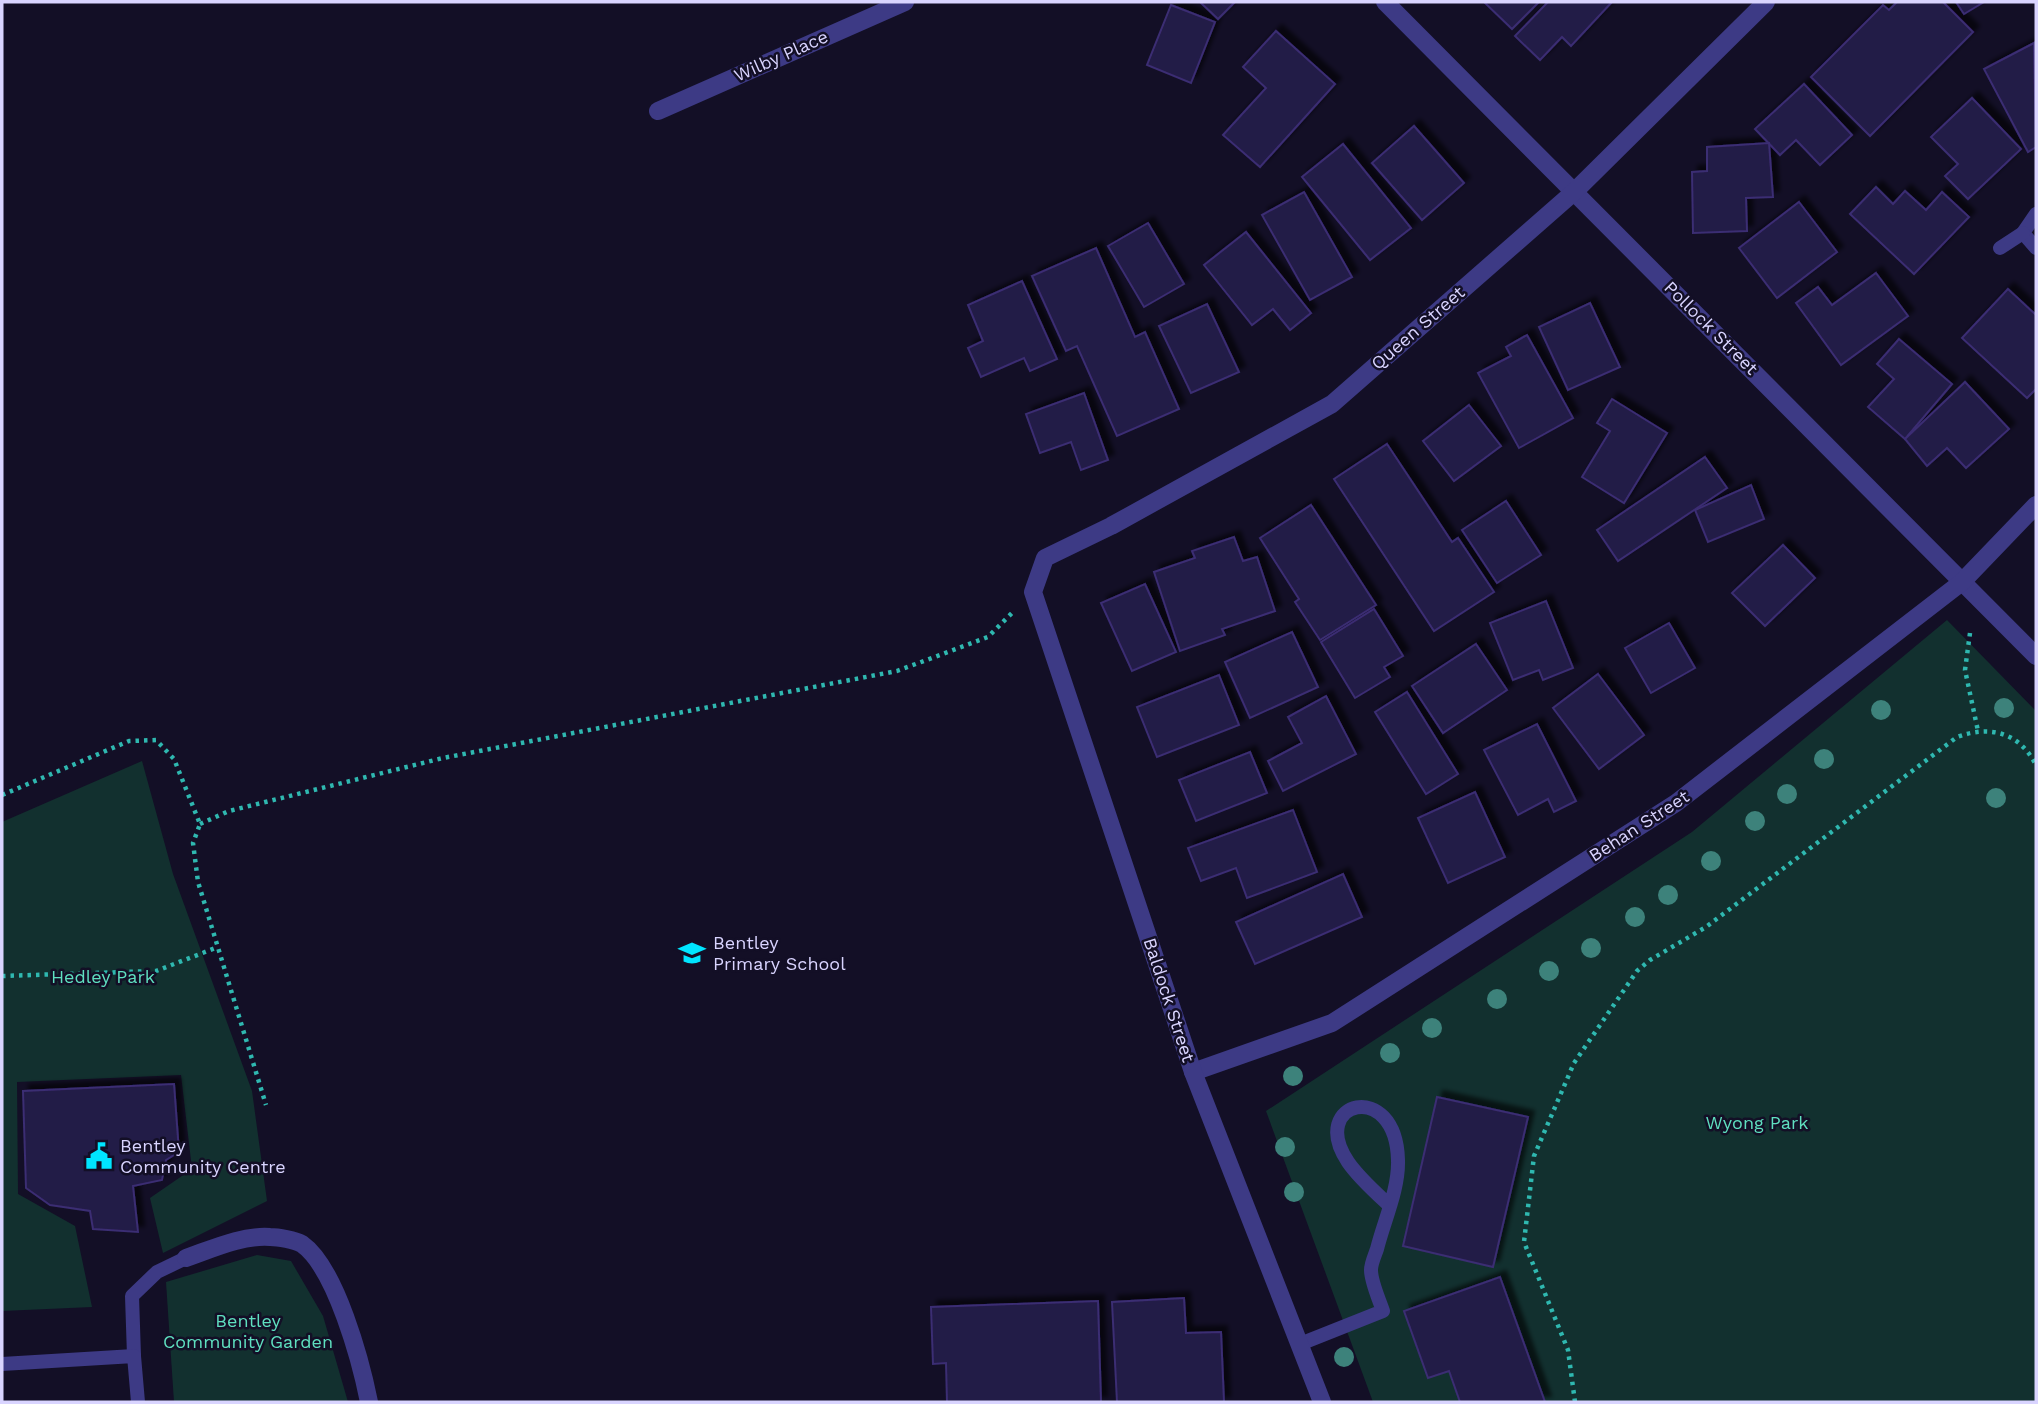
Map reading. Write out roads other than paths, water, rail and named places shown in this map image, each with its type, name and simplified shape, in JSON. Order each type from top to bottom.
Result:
[{"type":"street","name":"Wilby Place","points":[[658,111],[905,2]]},
{"type":"street","name":"Pollock Street","points":[[1385,2],[2036,656]]},
{"type":"street","name":"Queen Street","points":[[1033,592],[1045,558],[1111,526],[1332,404],[1576,191],[1766,2]]},
{"type":"street","name":"Behan Street","points":[[1193,1072],[1332,1024],[1676,803],[1962,582],[2036,505]]},
{"type":"street","name":"Baldock Street","points":[[1033,592],[1193,1072],[1322,1402]]},
{"type":"street","points":[[186,1258],[242,1240],[270,1237],[301,1244],[320,1267],[337,1299],[359,1354],[369,1402]]},
{"type":"lane","points":[[2000,248],[2023,233],[2036,214]]},
{"type":"lane","points":[[2023,233],[2036,248]]},
{"type":"lane","points":[[1300,1344],[1383,1311],[1371,1269],[1389,1205],[1398,1171],[1397,1139],[1381,1115],[1372,1109],[1354,1107],[1343,1112],[1337,1123],[1339,1144],[1347,1162],[1389,1205]]},
{"type":"lane","points":[[138,1402],[132,1296],[157,1272],[186,1258]]},
{"type":"lane","points":[[2,1364],[134,1356]]},
{"type":"place","name":"Bentley Primary School","points":[[692,953]]},
{"type":"place","name":"Bentley Community Centre","points":[[99,1156]]},
{"type":"park label","name":"Hedley Park","points":[[103,977]]},
{"type":"park label","name":"Wyong Park","points":[[1757,1123]]},
{"type":"park label","name":"Bentley Community Garden","points":[[248,1331]]}]
